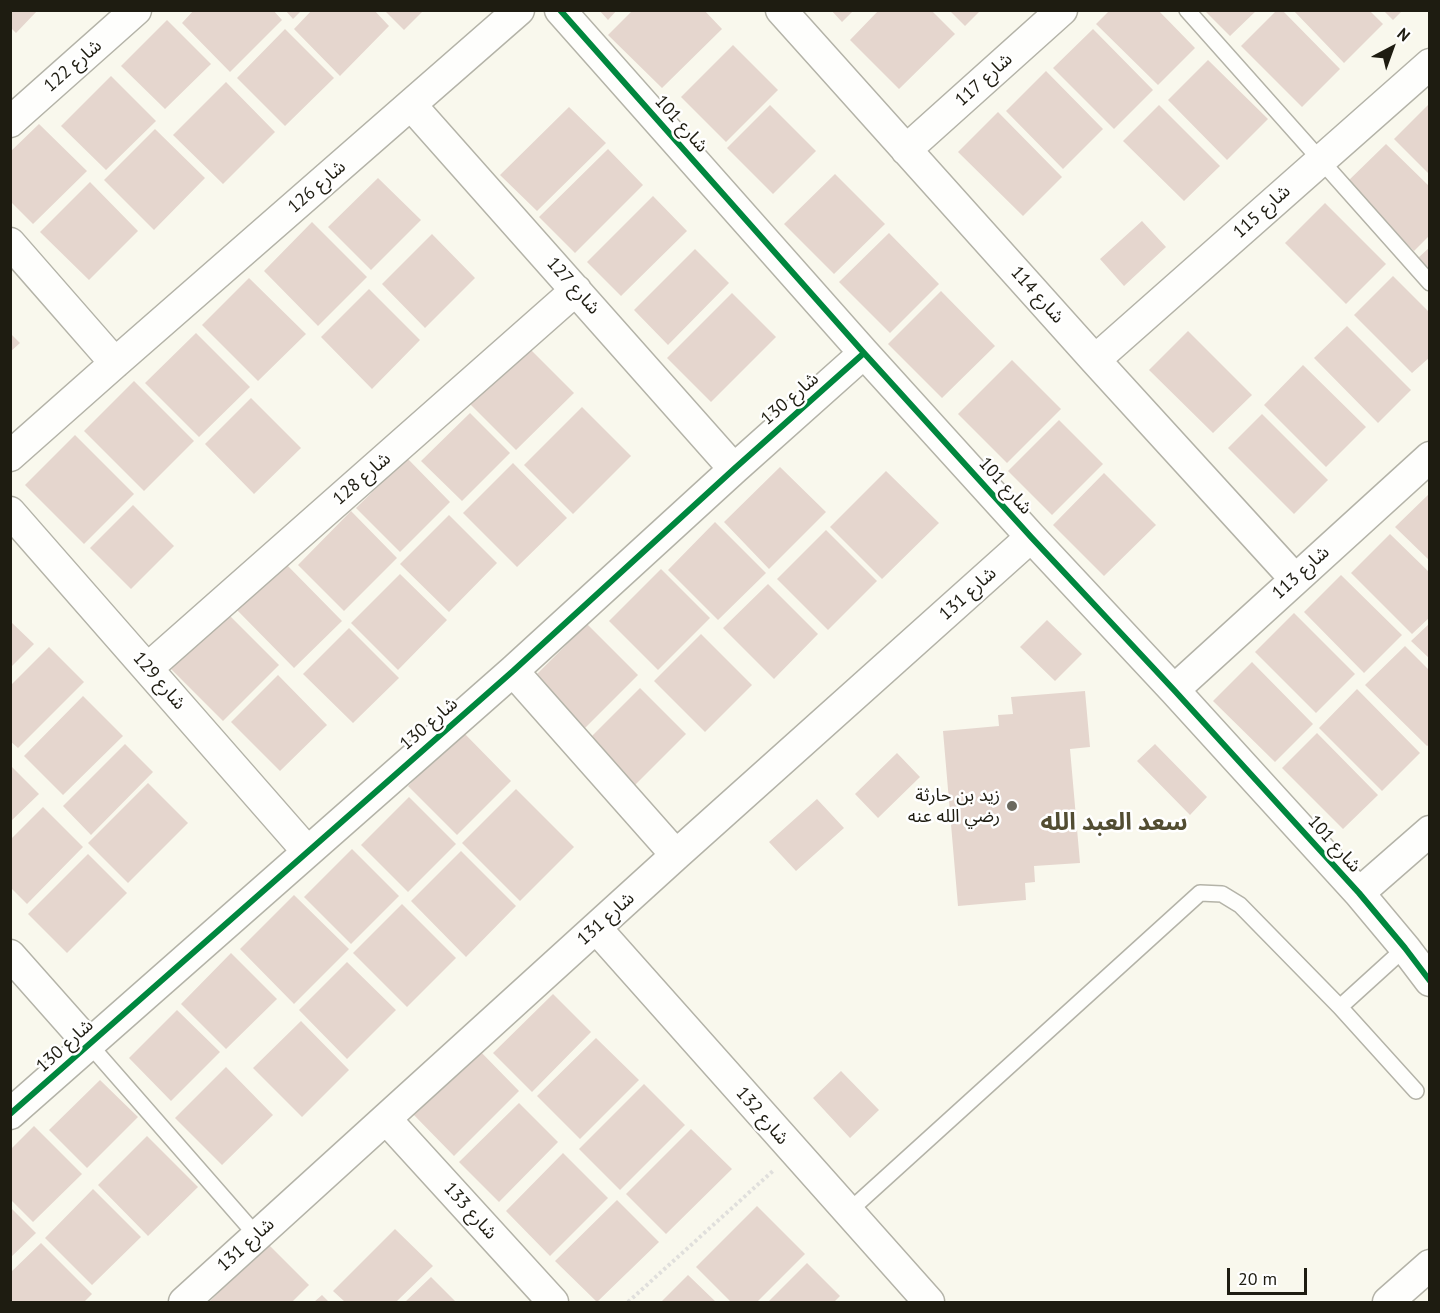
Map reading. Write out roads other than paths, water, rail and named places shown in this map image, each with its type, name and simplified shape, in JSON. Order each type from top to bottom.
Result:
[{"type":"street","name":"شارع 122","points":[[10,122],[136,10]]},
{"type":"street","name":"شارع 126","points":[[10,456],[519,10]]},
{"type":"street","name":"شارع 101","points":[[560,10],[864,353],[1359,893],[1430,981]]},
{"type":"street","name":"شارع 114","points":[[781,10],[1295,579]]},
{"type":"street","name":"شارع 117","points":[[906,150],[1062,10]]},
{"type":"street","name":"شارع 115","points":[[1095,360],[1430,64]]},
{"type":"street","name":"شارع 127","points":[[411,105],[734,469]]},
{"type":"street","points":[[10,243],[114,363]]},
{"type":"street","name":"شارع 128","points":[[148,668],[576,290]]},
{"type":"street","name":"شارع 130","points":[[10,1114],[513,671],[864,353]]},
{"type":"street","name":"شارع 113","points":[[1174,690],[1430,457]]},
{"type":"street","name":"شارع 129","points":[[10,512],[307,851]]},
{"type":"street","name":"شارع 131","points":[[184,1302],[676,855],[1031,537]]},
{"type":"street","points":[[513,671],[676,855]]},
{"type":"street","points":[[1359,893],[1430,831]]},
{"type":"street","name":"شارع 132","points":[[596,928],[929,1302]]},
{"type":"street","points":[[10,955],[88,1044]]},
{"type":"street","name":"شارع 133","points":[[386,1119],[553,1302]]},
{"type":"street","points":[[1388,1302],[1430,1265]]},
{"type":"lane","points":[[1187,10],[1430,283]]},
{"type":"lane","points":[[848,1212],[1200,893],[1222,894],[1240,905],[1340,1007],[1416,1091]]},
{"type":"lane","points":[[1340,1007],[1405,948]]},
{"type":"lane","points":[[88,1044],[257,1236]]},
{"type":"place","name":"زيد بن حارثة رضي الله عنه","points":[[1012,806]]},
{"type":"district","name":"سعد العبد الله","points":[[1114,823]]}]
